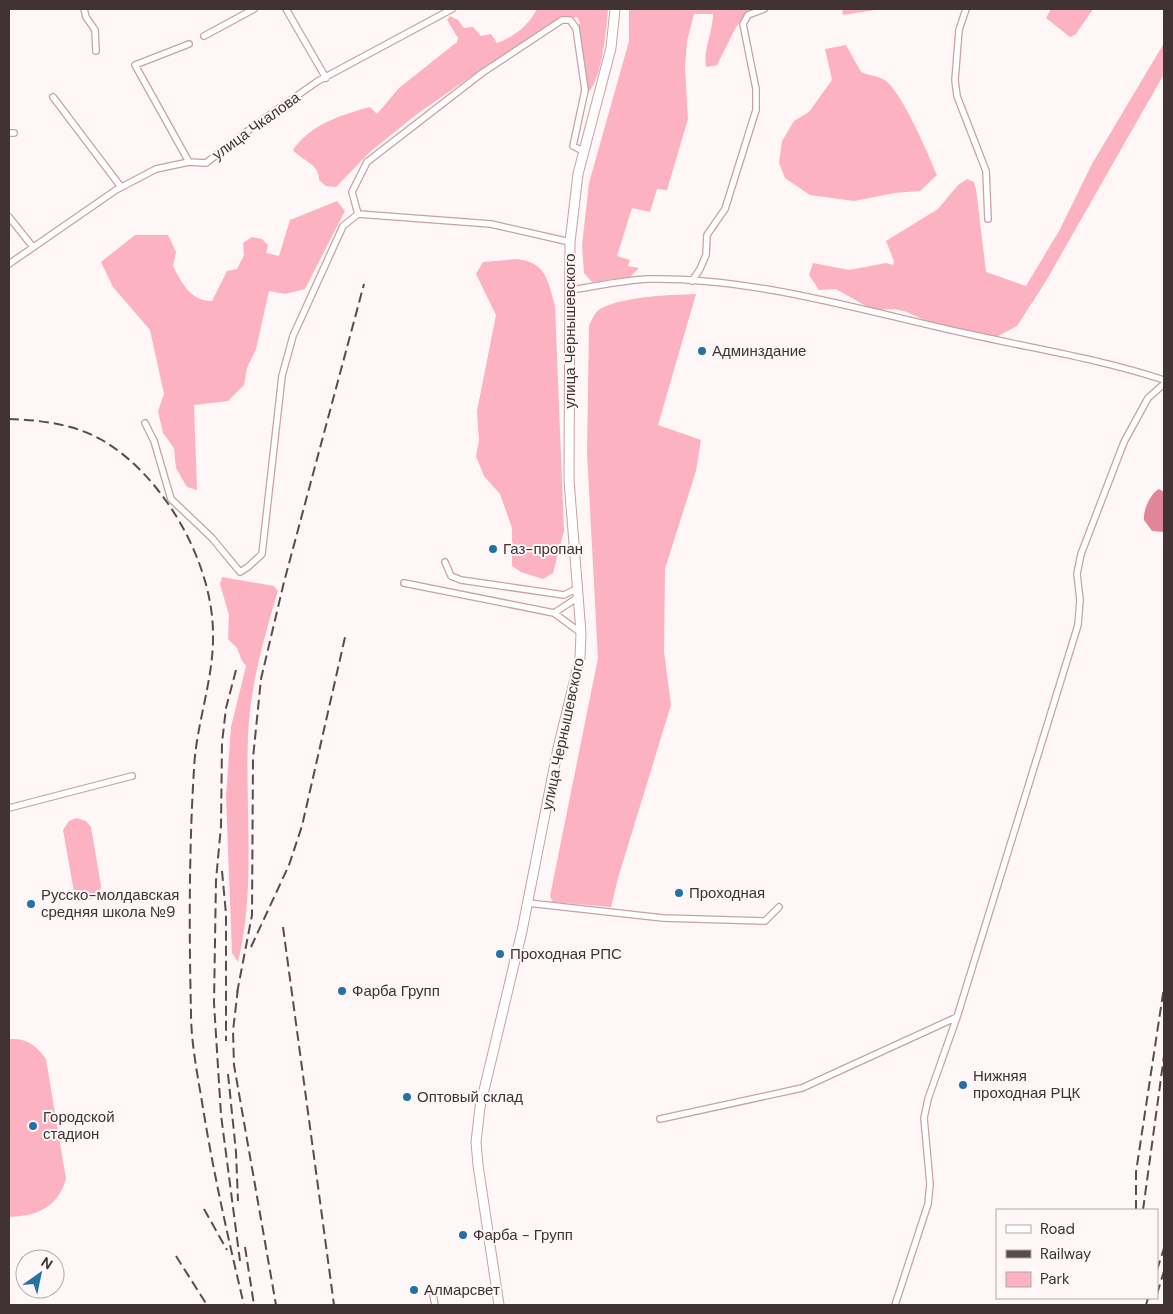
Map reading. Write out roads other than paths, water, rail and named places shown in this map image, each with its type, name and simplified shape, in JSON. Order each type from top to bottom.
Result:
[{"type":"main road","name":"улица Чернышевского","points":[[499,1305],[476,1142],[480,1107],[528,902],[558,748],[580,658],[581,633],[569,464],[570,242],[573,203],[583,151],[612,42],[616,9]]},
{"type":"street","points":[[84,9],[86,17],[95,30],[96,51]]},
{"type":"street","points":[[204,36],[254,9]]},
{"type":"street","points":[[286,9],[326,78]]},
{"type":"street","name":"улица Чкалова","points":[[9,264],[121,187],[156,169],[189,162],[206,163],[258,123],[318,81],[452,9]]},
{"type":"street","points":[[692,281],[704,261],[707,235],[725,209],[756,110],[757,95],[742,24],[748,15],[764,9]]},
{"type":"street","points":[[966,9],[959,30],[955,80],[957,96],[986,171],[988,219]]},
{"type":"street","points":[[358,214],[352,192],[367,162],[482,73],[562,20],[570,20],[576,28],[585,90],[572,146],[583,151]]},
{"type":"street","points":[[189,44],[135,65],[189,162]]},
{"type":"street","points":[[53,97],[121,187]]},
{"type":"street","points":[[145,423],[154,442],[171,500],[212,538],[240,572],[262,554],[282,376],[293,336],[343,226],[358,214],[491,224],[570,242]]},
{"type":"street","points":[[9,217],[33,247]]},
{"type":"street","points":[[571,290],[649,279],[692,281],[746,287],[846,305],[968,334],[1128,368],[1164,382],[1148,398],[1124,442],[1081,554],[1078,574],[1080,600],[1078,625],[957,1017],[928,1099],[924,1118],[930,1184],[928,1204],[895,1305]]},
{"type":"street","points":[[445,562],[450,576],[461,580],[564,595],[577,594]]},
{"type":"street","points":[[404,583],[554,613],[581,633]]},
{"type":"street","points":[[554,613],[577,594]]},
{"type":"street","points":[[9,808],[132,776]]},
{"type":"street","points":[[528,902],[663,918],[765,921],[778,907]]},
{"type":"street","points":[[660,1119],[802,1088],[957,1017]]},
{"type":"street","points":[[434,1295],[435,1305]]},
{"type":"railway","points":[[237,993],[252,915],[253,758],[261,679],[284,582],[364,284]]},
{"type":"railway","points":[[9,419],[33,420],[80,430],[102,440],[125,456],[146,476],[164,498],[181,524],[194,551],[204,579],[211,607],[213,651],[195,752],[190,890],[191,1023],[196,1068],[211,1153],[244,1305]]},
{"type":"railway","points":[[251,947],[289,865],[302,826],[346,633]]},
{"type":"railway","points":[[236,670],[226,708],[222,743],[221,826],[216,880],[214,1003],[221,1115],[240,1261]]},
{"type":"railway","points":[[222,871],[226,914],[226,1041]]},
{"type":"railway","points":[[283,927],[334,1305]]},
{"type":"railway","points":[[1136,1209],[1136,1172],[1164,987]]},
{"type":"railway","points":[[238,988],[233,1031],[234,1065],[276,1305]]},
{"type":"railway","points":[[1143,1209],[1164,1056]]},
{"type":"railway","points":[[228,1074],[236,1152],[238,1201]]},
{"type":"railway","points":[[204,1209],[227,1250]]},
{"type":"railway","points":[[245,1247],[254,1305]]},
{"type":"railway","points":[[1158,1267],[1164,1248]]},
{"type":"railway","points":[[176,1256],[207,1305]]},
{"type":"railway","points":[[1158,1291],[1164,1271]]},
{"type":"railway","points":[[1146,1305],[1148,1299]]},
{"type":"place","name":"Админздание","points":[[702,351]]},
{"type":"place","name":"Газ-пропан","points":[[493,549]]},
{"type":"place","name":"Проходная","points":[[679,893]]},
{"type":"place","name":"Русско-молдавская средняя школа №9","points":[[31,904]]},
{"type":"place","name":"Проходная РПС","points":[[500,954]]},
{"type":"place","name":"Фарба Групп","points":[[342,991]]},
{"type":"place","name":"Нижняя проходная РЦК","points":[[963,1085]]},
{"type":"place","name":"Оптовый склад","points":[[407,1097]]},
{"type":"place","name":"Городской стадион","points":[[33,1126]]},
{"type":"place","name":"Фарба - Групп","points":[[463,1235]]},
{"type":"place","name":"Алмарсвет","points":[[414,1290]]}]
